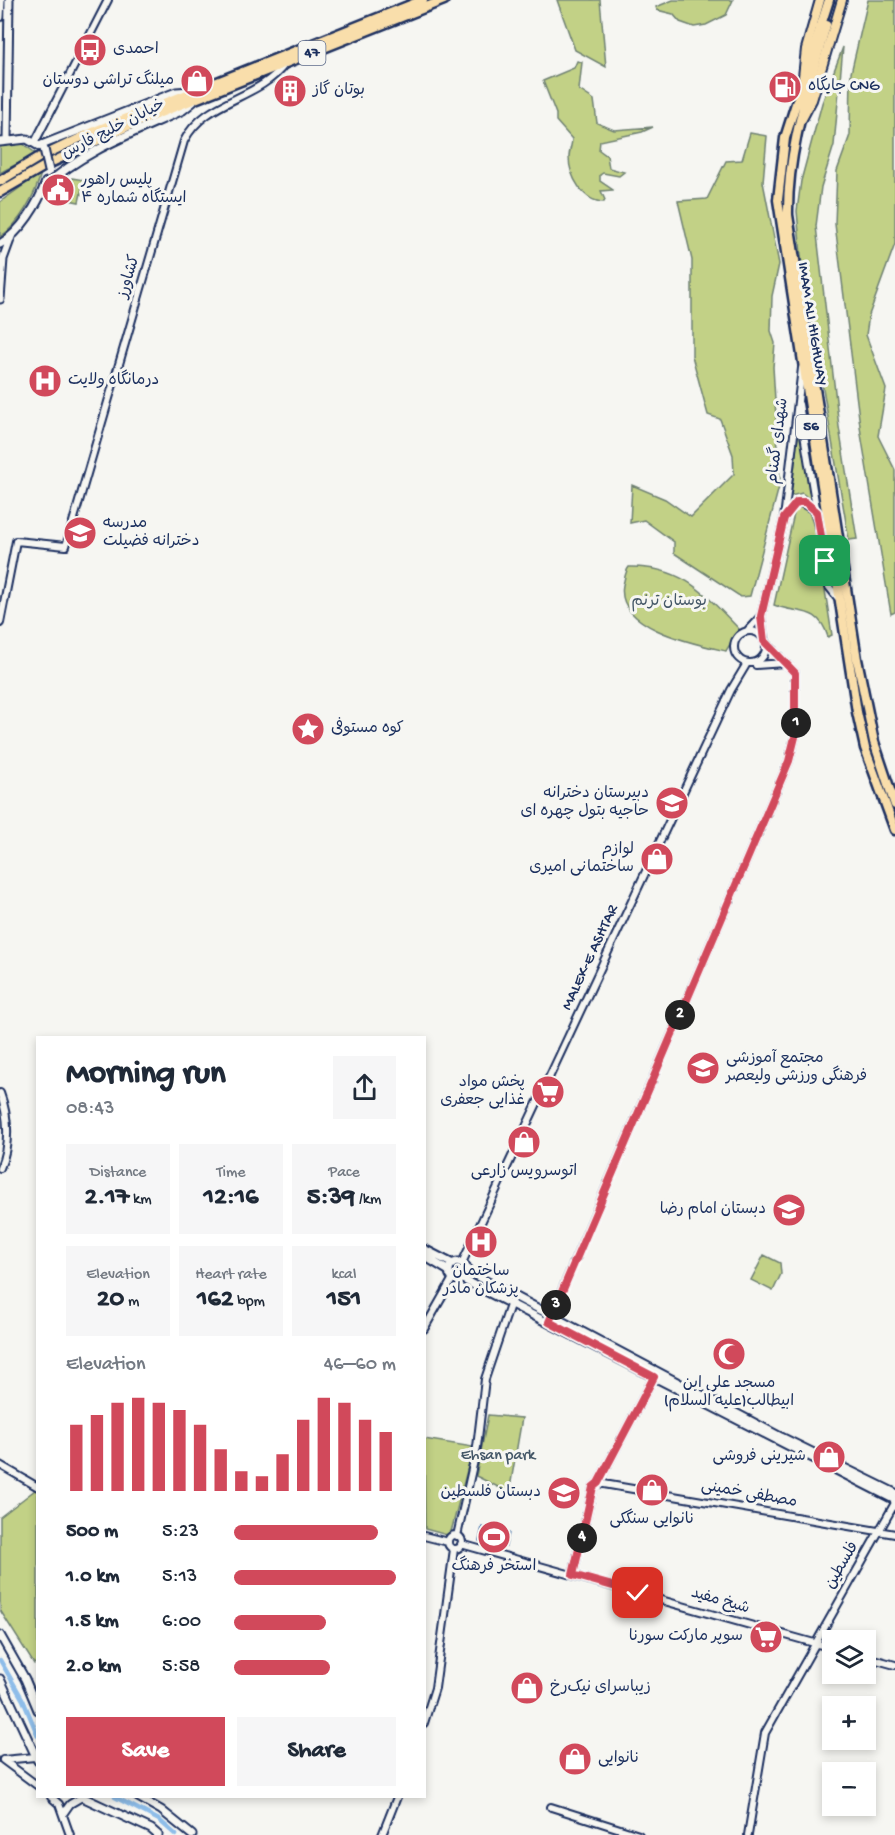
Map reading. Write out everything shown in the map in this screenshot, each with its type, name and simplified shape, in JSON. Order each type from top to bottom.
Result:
[{"type":"highway","name":"47","points":[[0,181],[68,143],[178,102],[423,0]]},
{"type":"highway","name":"47","points":[[195,95],[285,63],[444,0]]},
{"type":"highway","name":"IMAM ALI HIGHWAY","points":[[829,0],[790,170],[788,215],[857,659],[874,742],[895,805]]},
{"type":"highway","name":"IMAM ALI HIGHWAY","points":[[834,0],[803,78],[784,138],[777,200],[837,597],[865,748],[895,830]]},
{"type":"highway","name":"47","points":[[0,192],[70,152],[178,102]]},
{"type":"main road","points":[[0,17],[1,0]]},
{"type":"main road","points":[[0,299],[2,258],[11,236],[45,186],[49,171],[39,146],[17,139],[4,141],[3,117],[9,0]]},
{"type":"main road","points":[[803,78],[806,49],[820,0]]},
{"type":"main road","points":[[801,120],[812,100],[842,0]]},
{"type":"main road","name":"خیابان خلیج فارس","points":[[39,146],[176,92],[195,95],[183,110],[74,163],[45,186]]},
{"type":"main road","points":[[0,244],[11,236]]},
{"type":"main road","points":[[426,1251],[462,1279],[550,1319]]},
{"type":"main road","points":[[426,1257],[452,1271]]},
{"type":"main road","points":[[452,1271],[462,1263],[467,1271],[550,1319],[895,1502]]},
{"type":"main road","points":[[462,1279],[467,1271]]},
{"type":"main road","points":[[656,1374],[895,1493]]},
{"type":"main road","points":[[0,1635],[25,1679],[36,1705]]},
{"type":"main road","points":[[0,1679],[36,1759]]},
{"type":"main road","points":[[84,1798],[151,1829],[158,1835]]},
{"type":"main road","points":[[140,1798],[161,1810],[192,1835]]},
{"type":"street","points":[[39,146],[108,0]]},
{"type":"street","name":"کشاورز","points":[[0,623],[16,541],[66,546],[184,141],[197,120],[277,75],[285,63]]},
{"type":"street","name":"شهدای گمنام","points":[[764,640],[761,616],[784,518],[802,367]]},
{"type":"street","points":[[798,397],[829,587],[837,597]]},
{"type":"street","name":"شهدای گمنام","points":[[784,518],[793,505],[801,501],[817,512]]},
{"type":"street","name":"شهدای گمنام","points":[[748,630],[761,616]]},
{"type":"street","points":[[550,1319],[789,761],[795,737],[795,673],[757,631],[748,630],[740,636],[736,646],[739,659],[749,665],[785,663]]},
{"type":"street","points":[[749,665],[762,657],[764,640]]},
{"type":"street","name":"MALEK-E ASHTAR","points":[[462,1263],[731,690],[749,665]]},
{"type":"street","points":[[0,1093],[7,1120],[6,1149],[0,1168]]},
{"type":"street","points":[[426,1325],[452,1271]]},
{"type":"street","points":[[426,1717],[435,1688],[454,1549],[461,1544],[457,1536],[477,1447],[485,1379],[511,1302]]},
{"type":"street","points":[[573,1575],[593,1487],[598,1483],[656,1374]]},
{"type":"street","points":[[0,1465],[36,1486]]},
{"type":"street","name":"مصطفی خمینی","points":[[598,1483],[895,1534]]},
{"type":"street","name":"فلسطین","points":[[748,1835],[765,1733],[895,1502]]},
{"type":"street","points":[[426,1536],[448,1542],[454,1549]]},
{"type":"street","points":[[448,1542],[451,1537],[457,1536]]},
{"type":"street","name":"شیخ مفید","points":[[461,1544],[822,1645]]},
{"type":"street","points":[[876,1660],[895,1665]]},
{"type":"street","points":[[15,1759],[18,1772]]},
{"type":"street","points":[[2,1760],[36,1759]]},
{"type":"street","points":[[2,1760],[36,1785]]},
{"type":"street","points":[[52,1798],[59,1804],[70,1835]]},
{"type":"street","points":[[59,1804],[62,1798]]},
{"type":"street","points":[[63,1814],[70,1804],[80,1798]]},
{"type":"street","points":[[382,1835],[397,1798]]},
{"type":"street","points":[[551,1807],[635,1834]]},
{"type":"green space","points":[[557,0],[600,0],[606,67],[575,50]]},
{"type":"green space","points":[[673,0],[733,0],[726,15],[706,25],[694,27],[680,22],[673,14],[657,10],[656,7]]},
{"type":"green space","points":[[868,0],[895,0],[895,244],[869,315],[866,335],[886,389],[878,436],[895,470],[895,612],[891,614],[861,434],[835,224],[837,171],[850,135],[851,73]]},
{"type":"green space","points":[[843,47],[834,145],[821,187],[816,226],[839,427],[857,539],[849,540],[802,266],[797,211],[801,181],[822,103]]},
{"type":"green space","points":[[577,61],[582,62],[579,90],[594,100],[597,123],[614,130],[653,127],[642,132],[600,141],[599,150],[607,156],[609,168],[624,172],[619,176],[603,173],[600,175],[600,181],[613,190],[601,191],[604,202],[590,198],[575,180],[569,157],[572,139],[556,121],[556,114],[543,81],[574,68]]},
{"type":"green space","points":[[750,133],[767,136],[763,182],[779,264],[772,296],[771,331],[775,343],[773,367],[780,483],[750,596],[741,597],[674,553],[674,542],[644,520],[630,523],[632,485],[665,499],[691,517],[734,474],[733,455],[720,419],[708,415],[692,356],[692,260],[678,201],[707,199],[726,161],[742,160]]},
{"type":"green space","points":[[20,142],[37,154],[0,173],[0,145]]},
{"type":"green space","points":[[41,173],[26,208],[14,225],[0,237],[0,202]]},
{"type":"green space","points":[[72,178],[84,180],[79,202],[59,198]]},
{"type":"green space","points":[[800,419],[811,500],[802,493],[791,496]]},
{"type":"green space","points":[[799,507],[809,512],[816,533],[832,635],[828,637],[824,627],[813,615],[774,605],[795,509]]},
{"type":"green space","name":"بوستان ترنم","points":[[629,567],[664,571],[691,584],[703,593],[739,629],[726,651],[660,632],[631,612],[624,600],[623,585]]},
{"type":"green space","points":[[764,1255],[780,1263],[781,1274],[773,1291],[751,1280]]},
{"type":"green space","name":"Ehsan park","points":[[488,1415],[522,1418],[510,1488],[504,1490],[476,1476]]},
{"type":"green space","points":[[426,1439],[473,1447],[451,1532],[447,1535],[426,1529]]},
{"type":"green space","points":[[36,1490],[36,1662],[34,1664],[0,1610],[0,1517]]},
{"type":"water","name":"استخر فرهنگ","points":[[482,1527],[509,1533],[506,1546],[479,1541]]},
{"type":"waterway","points":[[0,1660],[23,1700],[36,1731]]},
{"type":"waterway","points":[[117,1798],[159,1820],[176,1835]]},
{"type":"place","name":"احمدی","points":[[90,50]]},
{"type":"place","name":"میلنگ تراشی دوستان","points":[[197,81]]},
{"type":"place","name":"جایگاه CNG","points":[[785,87]]},
{"type":"place","name":"بوتان گاز","points":[[290,91]]},
{"type":"place","name":"پلیس راهور ایستگاه شماره ۴","points":[[58,190]]},
{"type":"place","name":"درمانگاه ولایت","points":[[45,381]]},
{"type":"place","name":"مدرسه دخترانه فضیلت","points":[[80,533]]},
{"type":"place","name":"کوه مستوفی","points":[[308,729]]},
{"type":"place","name":"دبیرستان دخترانه حاجیه بتول چهره ای","points":[[672,803]]},
{"type":"place","name":"لوازم ساختمانی امیری","points":[[657,859]]},
{"type":"place","name":"مجتمع آموزشی فرهنگی ورزشی ولیعصر","points":[[703,1068]]},
{"type":"place","name":"پخش مواد غذایی جعفری","points":[[548,1092]]},
{"type":"place","name":"اتوسرویس زارعی","points":[[524,1142]]},
{"type":"place","name":"دبستان امام رضا","points":[[789,1210]]},
{"type":"place","name":"ساختمان پزشکان مادر","points":[[481,1242]]},
{"type":"place","name":"مسجد علی ابن ابیطالب(علیه السلام)","points":[[729,1354]]},
{"type":"place","name":"شیرینی فروشی","points":[[829,1457]]},
{"type":"place","name":"نانوایی سنگکی","points":[[652,1490]]},
{"type":"place","name":"دبستان فلسطین","points":[[564,1493]]},
{"type":"place","name":"استخر فرهنگ","points":[[494,1537]]},
{"type":"place","name":"سوپر مارکت سورنا","points":[[766,1637]]},
{"type":"place","name":"زیباسرای نیک‌رخ","points":[[527,1688]]},
{"type":"place","name":"نانوایی","points":[[575,1759]]},
{"type":"route","points":[[638,1593],[573,1575],[593,1487],[598,1483],[617,1449],[654,1377],[549,1322],[729,906],[793,749],[796,717],[795,673],[792,667],[785,663],[764,641],[761,616],[784,518],[797,502],[805,502],[817,512],[825,561]]}]
